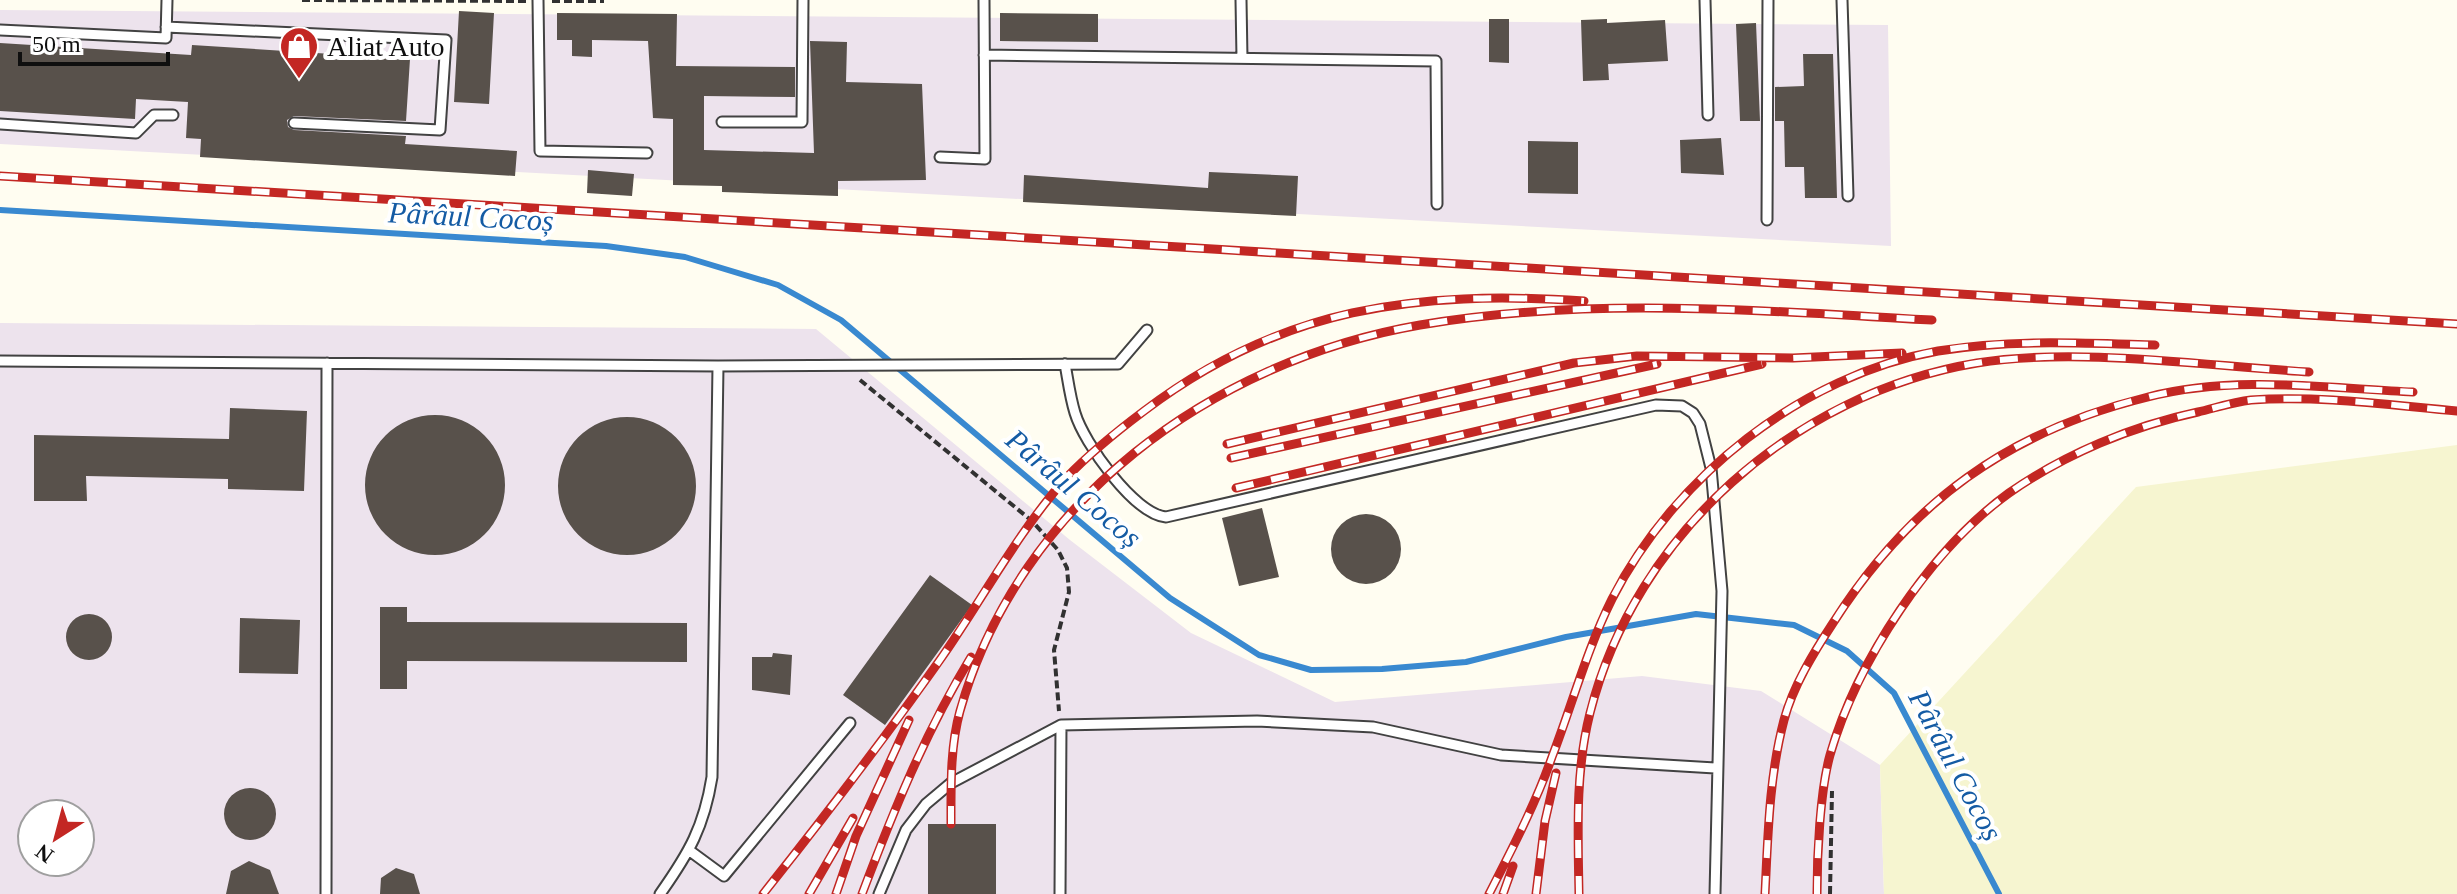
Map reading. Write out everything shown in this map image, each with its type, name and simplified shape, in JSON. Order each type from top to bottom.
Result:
[{"type":"lane","points":[[0,30],[166,38],[167,0]]},
{"type":"lane","points":[[722,122],[802,122],[803,0]]},
{"type":"lane","points":[[940,157],[985,159],[984,0]]},
{"type":"lane","points":[[1241,0],[1242,58]]},
{"type":"lane","points":[[1705,0],[1708,115]]},
{"type":"lane","points":[[1767,220],[1768,0]]},
{"type":"lane","points":[[1842,0],[1848,196]]},
{"type":"lane","points":[[538,1],[540,151],[647,153]]},
{"type":"lane","points":[[166,27],[446,40],[440,130],[294,123]]},
{"type":"lane","points":[[984,55],[1436,61],[1437,204]]},
{"type":"lane","points":[[0,124],[136,133],[154,115],[173,115]]},
{"type":"lane","points":[[0,361],[718,366],[1118,364],[1147,330]]},
{"type":"lane","points":[[326,894],[327,363]]},
{"type":"lane","points":[[1065,364],[1080,425],[1134,502],[1155,516],[1166,517],[1656,405],[1682,406],[1693,413],[1700,424],[1711,468],[1722,591],[1715,768],[1715,894]]},
{"type":"lane","points":[[660,894],[690,851],[706,814],[714,746],[718,366]]},
{"type":"lane","points":[[879,894],[906,830],[926,804],[951,783],[1061,725],[1257,721],[1373,727],[1501,755],[1715,768]]},
{"type":"lane","points":[[690,851],[724,876],[850,723]]},
{"type":"lane","points":[[1060,894],[1061,725]]},
{"type":"path","points":[[302,0],[604,1]]},
{"type":"path","points":[[847,380],[862,380],[1032,521],[1058,550],[1067,568],[1069,592],[1054,650],[1061,725]]},
{"type":"path","points":[[1830,894],[1832,791]]},
{"type":"shaded area","points":[[0,10],[1888,25],[1891,246],[0,144]]},
{"type":"shaded area","points":[[0,323],[816,329],[1070,540],[1191,633],[1335,702],[1642,676],[1761,691],[1880,765],[1884,894],[0,894]]},
{"type":"green space","points":[[2457,445],[2457,894],[1884,894],[1880,765],[2136,487]]},
{"type":"building","points":[[459,11],[494,13],[489,104],[454,102]]},
{"type":"building","points":[[557,13],[677,14],[676,66],[795,67],[795,97],[704,96],[704,150],[814,153],[810,41],[847,42],[846,82],[922,84],[926,180],[838,181],[838,196],[722,192],[722,186],[673,185],[673,119],[653,118],[648,41],[592,40],[592,57],[572,56],[572,40],[557,40]]},
{"type":"building","points":[[1000,13],[1098,14],[1098,42],[1000,41]]},
{"type":"building","points":[[1489,19],[1509,19],[1509,63],[1489,62]]},
{"type":"building","points":[[1607,19],[1607,23],[1665,20],[1668,61],[1608,64],[1609,80],[1583,81],[1581,20]]},
{"type":"building","points":[[1756,23],[1760,121],[1740,121],[1736,24]]},
{"type":"building","points":[[0,43],[191,55],[192,45],[410,59],[406,121],[294,116],[287,120],[288,127],[294,130],[406,136],[405,144],[517,151],[515,176],[200,157],[201,139],[186,138],[188,102],[136,99],[135,119],[0,111]]},
{"type":"building","points":[[1803,54],[1833,54],[1837,198],[1805,198],[1804,167],[1785,167],[1784,121],[1775,121],[1775,87],[1804,86]]},
{"type":"building","points":[[1721,138],[1724,175],[1681,173],[1680,140]]},
{"type":"building","points":[[1528,141],[1578,142],[1578,194],[1528,193]]},
{"type":"building","points":[[588,170],[634,174],[632,196],[587,193]]},
{"type":"building","points":[[1209,172],[1298,176],[1296,216],[1023,202],[1024,175],[1208,188]]},
{"type":"building","points":[[230,408],[307,411],[304,491],[228,489],[228,479],[86,476],[87,501],[34,501],[34,435],[229,439]]},
{"type":"building","points":[[435,415],[462,421],[484,436],[499,458],[505,485],[499,512],[484,534],[462,549],[435,555],[408,549],[386,534],[371,512],[365,485],[371,458],[386,436],[408,421]]},
{"type":"building","points":[[627,417],[653,422],[676,437],[691,460],[696,486],[691,512],[676,535],[653,550],[627,555],[601,550],[578,535],[563,512],[558,486],[563,460],[578,437],[601,422]]},
{"type":"building","points":[[1262,508],[1279,577],[1239,586],[1222,518]]},
{"type":"building","points":[[1373,514],[1395,529],[1401,549],[1399,563],[1391,574],[1380,582],[1359,584],[1341,574],[1333,563],[1331,542],[1341,524],[1352,516]]},
{"type":"building","points":[[930,575],[972,605],[885,725],[843,695]]},
{"type":"building","points":[[380,607],[407,607],[407,622],[687,623],[687,662],[407,661],[407,689],[380,689]]},
{"type":"building","points":[[89,614],[98,615],[105,621],[111,628],[111,646],[105,653],[98,659],[89,660],[80,659],[73,653],[67,646],[66,637],[67,628],[73,621],[80,615]]},
{"type":"building","points":[[240,618],[300,620],[298,674],[239,673]]},
{"type":"building","points":[[773,653],[792,655],[790,695],[752,690],[752,657],[772,657]]},
{"type":"building","points":[[250,788],[268,796],[276,814],[268,832],[250,840],[232,832],[224,814],[232,796]]},
{"type":"building","points":[[928,824],[996,824],[996,894],[928,894]]},
{"type":"building","points":[[249,861],[270,870],[279,894],[226,894],[231,871]]},
{"type":"building","points":[[396,868],[414,874],[420,894],[380,894],[381,878]]},
{"type":"waterway","name":"Pârâul Cocoș","points":[[0,210],[606,246],[685,257],[778,285],[841,320],[1170,598],[1259,655],[1311,670],[1382,669],[1466,662],[1566,637],[1696,614],[1794,625],[1847,651],[1894,693],[1999,894]]},
{"type":"railway","points":[[0,176],[2457,324]]},
{"type":"railway","points":[[763,894],[920,687],[1049,499],[1084,460],[1144,411],[1195,376],[1247,348],[1299,328],[1352,313],[1464,299],[1584,301]]},
{"type":"railway","points":[[951,824],[953,753],[960,711],[988,636],[1028,568],[1077,507],[1134,453],[1199,408],[1269,371],[1343,343],[1420,325],[1548,311],[1676,308],[1932,320]]},
{"type":"railway","points":[[1489,894],[1538,792],[1587,657],[1612,599],[1638,554],[1670,512],[1707,473],[1747,438],[1791,408],[1838,383],[1887,364],[1938,351],[2019,343],[2155,345]]},
{"type":"railway","points":[[1227,444],[1574,363],[1637,356],[1793,358],[1902,353]]},
{"type":"railway","points":[[1579,894],[1578,803],[1585,735],[1612,648],[1644,587],[1684,532],[1732,482],[1786,440],[1846,405],[1910,379],[1977,363],[2099,357],[2309,372]]},
{"type":"railway","points":[[1231,458],[1657,364]]},
{"type":"railway","points":[[1236,488],[1762,364]]},
{"type":"railway","points":[[1765,894],[1775,763],[1784,720],[1798,682],[1863,580],[1895,541],[1967,477],[2051,430],[2098,412],[2180,390],[2280,385],[2413,392]]},
{"type":"railway","points":[[1817,894],[1820,824],[1827,770],[1842,719],[1858,682],[1900,610],[1925,576],[1980,517],[2009,493],[2053,466],[2124,433],[2238,402],[2328,400],[2457,411]]},
{"type":"railway","points":[[862,894],[911,773],[971,657]]},
{"type":"railway","points":[[836,894],[856,836],[909,720]]},
{"type":"railway","points":[[1536,894],[1545,821],[1556,773]]},
{"type":"railway","points":[[809,894],[853,818]]},
{"type":"railway","points":[[1503,894],[1513,866]]},
{"type":"place","name":"Aliat Auto","points":[[299,80]]}]
